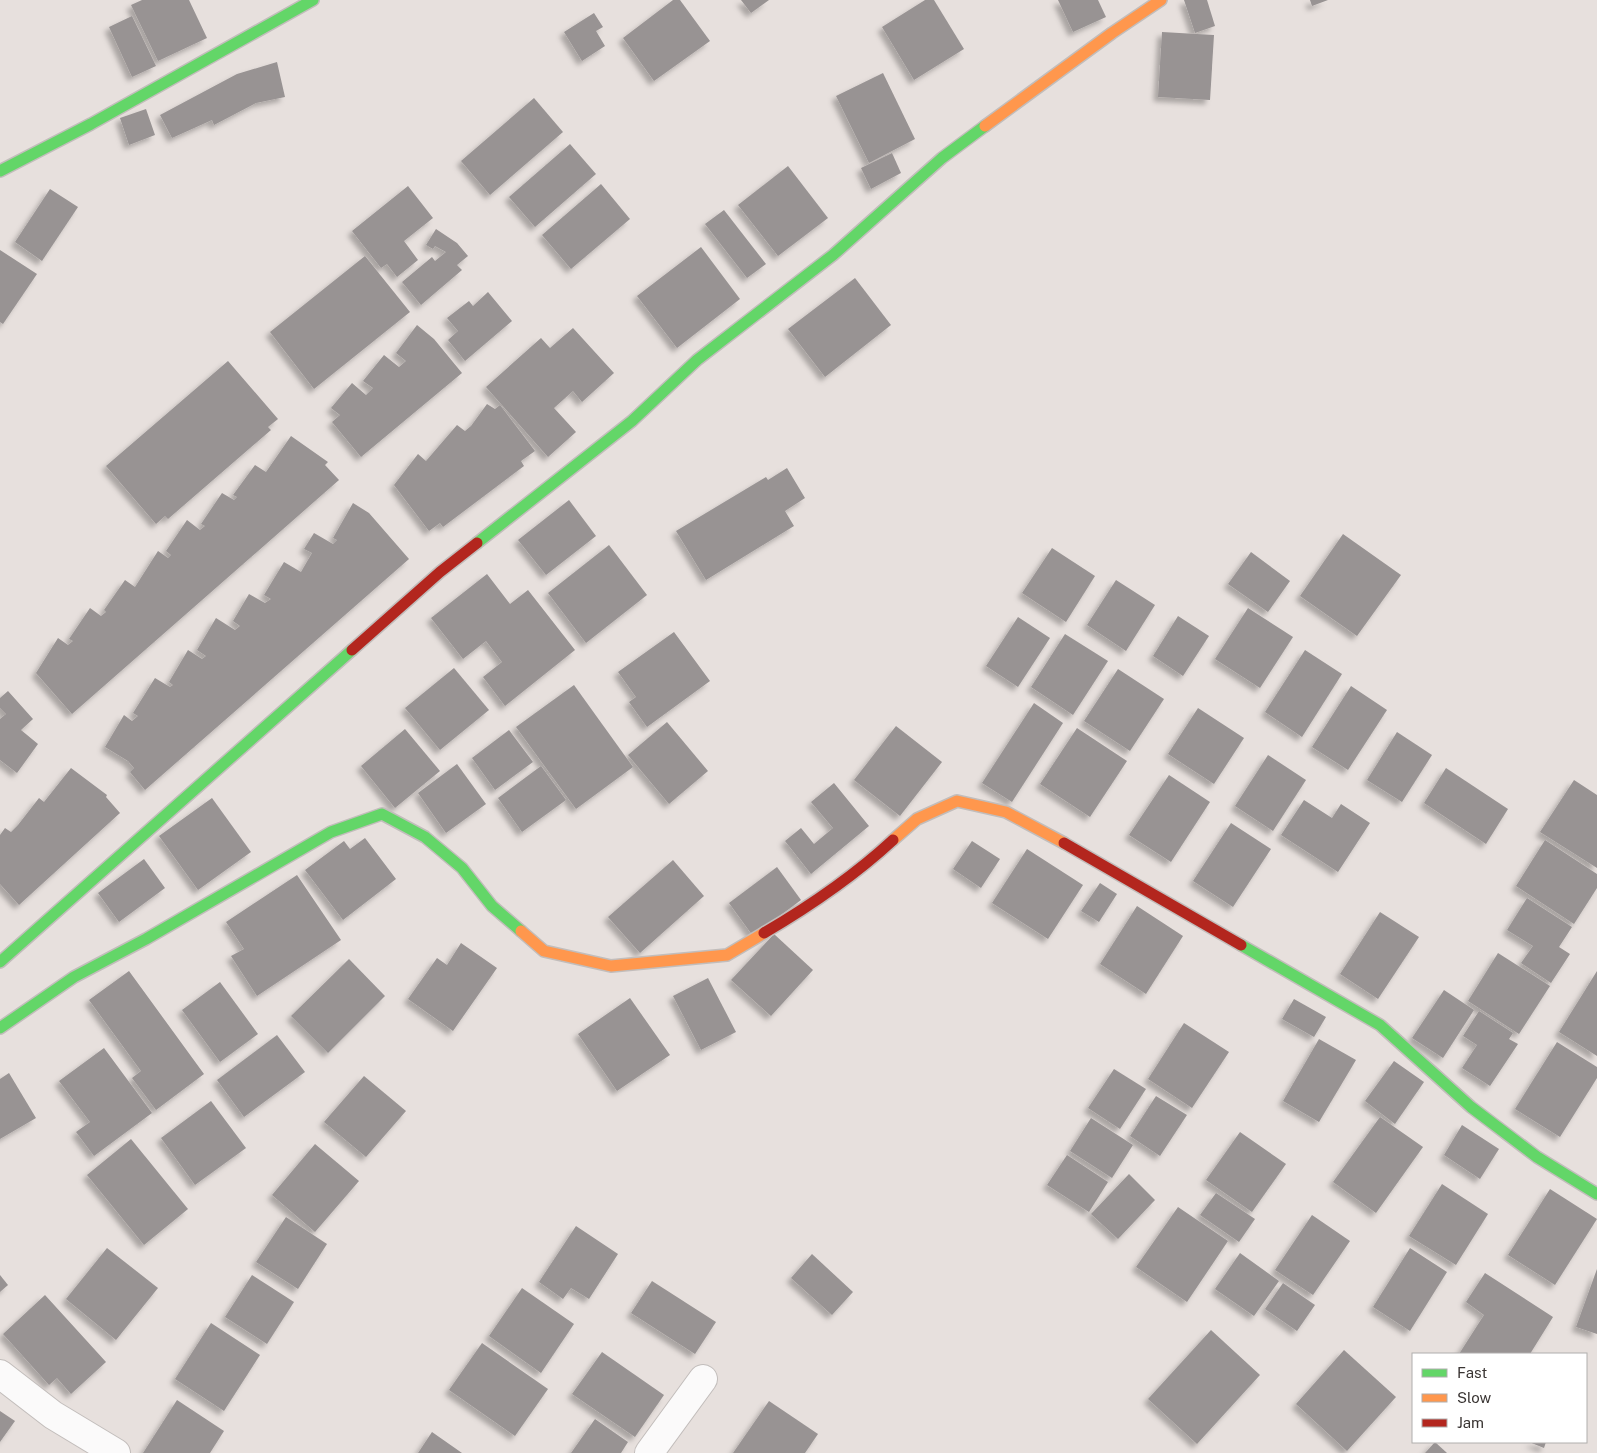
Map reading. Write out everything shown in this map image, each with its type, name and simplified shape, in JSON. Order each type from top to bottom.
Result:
[{"type":"street","points":[[0,171],[91,124],[313,0]]},
{"type":"street","points":[[0,962],[440,572],[632,421],[697,360],[833,255],[942,158],[1112,33],[1161,0]]},
{"type":"street","points":[[0,1028],[74,977],[146,939],[331,832],[382,814],[425,837],[462,868],[492,906],[544,951],[610,966],[727,955],[821,899],[859,871],[917,820],[957,801],[1006,812],[1082,853],[1380,1025],[1472,1107],[1537,1157],[1597,1194]]},
{"type":"street","points":[[0,1374],[52,1415],[116,1453]]},
{"type":"street","points":[[649,1453],[703,1379]]},
{"type":"building","points":[[142,0],[189,0],[207,38],[158,61],[131,5]]},
{"type":"building","points":[[673,0],[680,0],[710,41],[654,81],[623,38]]},
{"type":"building","points":[[741,0],[769,0],[751,13]]},
{"type":"building","points":[[925,0],[934,0],[964,49],[914,80],[882,27]]},
{"type":"building","points":[[1058,0],[1098,0],[1106,17],[1073,32]]},
{"type":"building","points":[[1184,0],[1207,0],[1215,26],[1195,33]]},
{"type":"building","points":[[1310,0],[1328,0],[1312,6]]},
{"type":"building","points":[[594,13],[603,27],[596,31],[605,46],[582,61],[564,32]]},
{"type":"building","points":[[132,16],[156,66],[132,77],[109,27]]},
{"type":"building","points":[[1162,32],[1214,35],[1210,100],[1158,97]]},
{"type":"building","points":[[277,62],[285,97],[256,103],[214,125],[212,120],[172,138],[160,115],[237,74]]},
{"type":"building","points":[[883,73],[915,139],[869,163],[836,96]]},
{"type":"building","points":[[534,98],[563,132],[490,195],[461,161]]},
{"type":"building","points":[[146,109],[155,135],[129,145],[120,118]]},
{"type":"building","points":[[570,144],[596,174],[535,227],[509,197]]},
{"type":"building","points":[[892,153],[901,173],[871,189],[861,168]]},
{"type":"building","points":[[788,166],[828,218],[778,256],[738,205]]},
{"type":"building","points":[[601,184],[630,219],[571,269],[542,235]]},
{"type":"building","points":[[408,186],[433,218],[404,241],[418,260],[397,277],[387,264],[381,268],[352,231]]},
{"type":"building","points":[[50,189],[78,207],[42,261],[15,242]]},
{"type":"building","points":[[724,210],[766,264],[747,278],[705,224]]},
{"type":"building","points":[[436,229],[457,243],[468,256],[457,265],[462,270],[421,305],[402,282],[432,257],[435,261],[446,252],[435,246],[433,249],[426,245]]},
{"type":"building","points":[[701,247],[740,299],[677,348],[637,296]]},
{"type":"building","points":[[0,250],[37,274],[3,324],[0,322]]},
{"type":"building","points":[[365,256],[410,312],[314,389],[270,332]]},
{"type":"building","points":[[855,278],[891,325],[825,377],[788,329]]},
{"type":"building","points":[[488,292],[512,321],[465,361],[448,340],[458,331],[447,318],[469,301],[473,306]]},
{"type":"building","points":[[417,325],[434,339],[462,373],[361,457],[332,422],[340,415],[331,408],[352,383],[366,395],[373,388],[363,381],[384,355],[399,367],[406,361],[396,353]]},
{"type":"building","points":[[573,328],[614,373],[582,402],[573,391],[554,408],[576,432],[548,457],[486,387],[541,338],[550,348]]},
{"type":"building","points":[[228,361],[278,419],[268,427],[271,430],[168,519],[165,516],[156,524],[106,466]]},
{"type":"building","points":[[487,404],[495,409],[500,405],[535,451],[521,461],[524,466],[443,527],[440,523],[429,531],[394,485],[418,454],[426,461],[457,425],[465,431],[471,426]]},
{"type":"building","points":[[291,436],[328,462],[325,465],[339,480],[72,714],[36,673],[58,638],[68,645],[73,641],[69,639],[90,608],[101,616],[106,612],[104,610],[125,580],[135,587],[158,551],[168,558],[171,555],[166,551],[187,520],[200,530],[205,526],[201,524],[222,493],[234,500],[237,497],[233,495],[255,465],[266,472]]},
{"type":"building","points":[[787,468],[805,498],[785,511],[794,526],[706,580],[676,531],[766,477],[768,480]]},
{"type":"building","points":[[569,500],[596,536],[546,575],[518,540]]},
{"type":"building","points":[[353,503],[369,513],[409,559],[145,790],[130,772],[134,768],[128,761],[105,747],[124,715],[132,721],[138,716],[133,713],[155,678],[170,687],[173,685],[169,682],[188,650],[202,659],[206,656],[197,650],[216,618],[235,630],[240,626],[233,621],[249,594],[265,603],[271,599],[264,595],[284,562],[301,572],[312,553],[304,549],[314,533],[333,544],[337,540],[333,538]]},
{"type":"building","points":[[1343,534],[1401,575],[1357,636],[1300,596]]},
{"type":"building","points":[[609,545],[647,595],[586,643],[548,593]]},
{"type":"building","points":[[1052,548],[1095,576],[1066,622],[1022,593]]},
{"type":"building","points":[[1251,552],[1290,581],[1268,612],[1228,584]]},
{"type":"building","points":[[487,574],[510,604],[528,590],[575,650],[505,706],[483,677],[502,662],[486,641],[463,659],[431,618]]},
{"type":"building","points":[[1116,580],[1155,605],[1126,651],[1087,625]]},
{"type":"building","points":[[1248,608],[1293,637],[1260,688],[1215,659]]},
{"type":"building","points":[[1178,616],[1209,636],[1183,676],[1153,656]]},
{"type":"building","points":[[1018,617],[1050,638],[1018,687],[986,666]]},
{"type":"building","points":[[674,632],[710,681],[647,727],[629,702],[636,697],[618,672]]},
{"type":"building","points":[[1065,634],[1108,661],[1073,715],[1031,687]]},
{"type":"building","points":[[1305,650],[1342,674],[1302,737],[1265,712]]},
{"type":"building","points":[[454,668],[489,710],[440,750],[405,708]]},
{"type":"building","points":[[1118,669],[1164,699],[1130,751],[1084,721]]},
{"type":"building","points":[[574,685],[633,767],[576,809],[516,727]]},
{"type":"building","points":[[1351,686],[1387,710],[1348,770],[1312,747]]},
{"type":"building","points":[[8,691],[33,719],[21,730],[38,744],[17,773],[0,760],[0,719],[6,714],[0,708],[0,698]]},
{"type":"building","points":[[1034,703],[1063,723],[1012,802],[982,783]]},
{"type":"building","points":[[1198,708],[1244,738],[1214,784],[1168,754]]},
{"type":"building","points":[[667,722],[708,771],[669,804],[628,755]]},
{"type":"building","points":[[896,726],[942,762],[900,816],[854,780]]},
{"type":"building","points":[[1077,728],[1127,761],[1090,817],[1040,784]]},
{"type":"building","points":[[405,729],[440,771],[395,808],[361,766]]},
{"type":"building","points":[[509,730],[533,762],[495,790],[472,758]]},
{"type":"building","points":[[1397,732],[1432,755],[1402,802],[1367,780]]},
{"type":"building","points":[[1268,755],[1306,780],[1273,831],[1235,806]]},
{"type":"building","points":[[457,764],[486,804],[446,833],[418,793]]},
{"type":"building","points":[[541,766],[566,800],[522,832],[498,798]]},
{"type":"building","points":[[71,768],[107,795],[106,797],[120,813],[19,905],[0,884],[0,835],[5,828],[11,832],[39,798],[44,802]]},
{"type":"building","points":[[1446,768],[1508,809],[1486,844],[1424,803]]},
{"type":"building","points":[[1169,775],[1210,802],[1171,862],[1129,835]]},
{"type":"building","points":[[1574,780],[1597,795],[1597,868],[1540,832]]},
{"type":"building","points":[[834,783],[869,826],[811,874],[785,841],[801,828],[814,844],[833,828],[811,802]]},
{"type":"building","points":[[212,798],[251,852],[198,890],[159,836]]},
{"type":"building","points":[[1304,800],[1332,818],[1341,804],[1370,823],[1338,872],[1281,835]]},
{"type":"building","points":[[1231,823],[1271,849],[1233,907],[1193,881]]},
{"type":"building","points":[[365,838],[396,879],[343,920],[305,870],[344,841],[350,849]]},
{"type":"building","points":[[1545,840],[1597,874],[1597,888],[1574,924],[1516,886]]},
{"type":"building","points":[[972,841],[1000,859],[981,888],[953,869]]},
{"type":"building","points":[[1027,849],[1083,885],[1048,939],[992,903]]},
{"type":"building","points":[[144,859],[165,888],[119,922],[98,893]]},
{"type":"building","points":[[673,860],[704,896],[640,953],[608,917]]},
{"type":"building","points":[[777,867],[801,900],[753,936],[729,903]]},
{"type":"building","points":[[297,875],[341,940],[257,996],[231,956],[244,949],[226,922]]},
{"type":"building","points":[[1100,883],[1117,894],[1099,922],[1081,911]]},
{"type":"building","points":[[1527,898],[1572,927],[1559,947],[1570,954],[1551,983],[1521,963],[1533,946],[1507,930]]},
{"type":"building","points":[[1137,906],[1183,936],[1146,994],[1100,964]]},
{"type":"building","points":[[1380,912],[1419,937],[1378,999],[1340,974]]},
{"type":"building","points":[[774,934],[813,970],[771,1016],[731,980]]},
{"type":"building","points":[[461,943],[497,968],[453,1031],[408,999],[437,958],[447,965]]},
{"type":"building","points":[[1498,953],[1550,986],[1519,1034],[1468,1001]]},
{"type":"building","points":[[349,959],[385,996],[328,1053],[291,1016]]},
{"type":"building","points":[[129,971],[204,1074],[156,1110],[132,1078],[141,1071],[89,1000]]},
{"type":"building","points":[[1597,971],[1597,1056],[1559,1032]]},
{"type":"building","points":[[708,978],[736,1032],[701,1050],[673,996]]},
{"type":"building","points":[[220,982],[258,1034],[220,1062],[182,1010]]},
{"type":"building","points":[[1444,990],[1474,1010],[1443,1058],[1412,1038]]},
{"type":"building","points":[[630,998],[670,1055],[617,1091],[578,1034]]},
{"type":"building","points":[[1294,999],[1326,1017],[1314,1037],[1282,1019]]},
{"type":"building","points":[[1479,1011],[1513,1033],[1509,1039],[1518,1044],[1490,1086],[1462,1068],[1477,1045],[1463,1036]]},
{"type":"building","points":[[1184,1023],[1229,1052],[1192,1108],[1148,1079]]},
{"type":"building","points":[[277,1035],[305,1072],[244,1117],[217,1080]]},
{"type":"building","points":[[1319,1039],[1356,1060],[1319,1122],[1283,1101]]},
{"type":"building","points":[[1557,1042],[1597,1067],[1597,1078],[1560,1137],[1515,1109]]},
{"type":"building","points":[[104,1048],[152,1113],[94,1156],[76,1132],[90,1122],[59,1081]]},
{"type":"building","points":[[1394,1061],[1424,1082],[1395,1124],[1365,1101]]},
{"type":"building","points":[[1114,1069],[1146,1089],[1120,1129],[1088,1108]]},
{"type":"building","points":[[9,1073],[36,1118],[0,1139],[0,1079]]},
{"type":"building","points":[[364,1076],[406,1111],[366,1157],[324,1122]]},
{"type":"building","points":[[1156,1096],[1187,1115],[1160,1156],[1130,1136]]},
{"type":"building","points":[[211,1101],[246,1148],[195,1185],[161,1138]]},
{"type":"building","points":[[1380,1117],[1423,1147],[1376,1213],[1333,1182]]},
{"type":"building","points":[[1091,1118],[1133,1145],[1112,1178],[1070,1151]]},
{"type":"building","points":[[1462,1125],[1499,1149],[1480,1179],[1444,1155]]},
{"type":"building","points":[[1240,1132],[1286,1164],[1252,1212],[1206,1180]]},
{"type":"building","points":[[131,1139],[188,1209],[144,1245],[87,1175]]},
{"type":"building","points":[[315,1144],[359,1181],[315,1232],[272,1195]]},
{"type":"building","points":[[1067,1155],[1108,1182],[1089,1212],[1047,1185]]},
{"type":"building","points":[[1129,1174],[1155,1200],[1118,1239],[1091,1214]]},
{"type":"building","points":[[1442,1184],[1488,1214],[1456,1265],[1409,1236]]},
{"type":"building","points":[[1550,1189],[1597,1219],[1555,1285],[1508,1255]]},
{"type":"building","points":[[1216,1193],[1255,1219],[1239,1242],[1200,1215]]},
{"type":"building","points":[[1178,1207],[1228,1241],[1187,1302],[1136,1267]]},
{"type":"building","points":[[1312,1215],[1350,1241],[1313,1295],[1275,1270]]},
{"type":"building","points":[[286,1217],[327,1244],[298,1289],[256,1262]]},
{"type":"building","points":[[576,1226],[618,1254],[589,1299],[571,1288],[563,1299],[539,1282]]},
{"type":"building","points":[[107,1248],[158,1288],[116,1340],[66,1299]]},
{"type":"building","points":[[1410,1248],[1447,1272],[1410,1331],[1373,1307]]},
{"type":"building","points":[[1240,1253],[1279,1281],[1254,1316],[1215,1289]]},
{"type":"building","points":[[812,1254],[853,1292],[832,1315],[791,1278]]},
{"type":"building","points":[[1597,1269],[1597,1334],[1576,1327]]},
{"type":"building","points":[[1485,1273],[1553,1317],[1531,1353],[1460,1353],[1484,1315],[1466,1302]]},
{"type":"building","points":[[0,1275],[8,1285],[0,1292]]},
{"type":"building","points":[[252,1275],[294,1302],[267,1344],[225,1317]]},
{"type":"building","points":[[652,1281],[716,1322],[695,1354],[631,1313]]},
{"type":"building","points":[[1283,1283],[1315,1305],[1297,1331],[1265,1309]]},
{"type":"building","points":[[522,1288],[574,1324],[541,1373],[489,1336]]},
{"type":"building","points":[[45,1295],[106,1362],[71,1394],[57,1378],[49,1385],[3,1334]]},
{"type":"building","points":[[211,1323],[260,1355],[224,1411],[175,1379]]},
{"type":"building","points":[[1211,1330],[1260,1375],[1197,1444],[1148,1399]]},
{"type":"building","points":[[482,1343],[548,1389],[515,1436],[449,1390]]},
{"type":"building","points":[[1344,1350],[1396,1397],[1347,1451],[1296,1404]]},
{"type":"building","points":[[602,1352],[664,1395],[635,1437],[572,1394]]},
{"type":"building","points":[[177,1400],[224,1431],[210,1453],[143,1453]]},
{"type":"building","points":[[769,1401],[818,1434],[805,1453],[733,1453]]},
{"type":"building","points":[[0,1411],[15,1421],[0,1442]]},
{"type":"building","points":[[595,1419],[628,1442],[621,1453],[571,1453]]},
{"type":"building","points":[[432,1432],[462,1453],[418,1453]]},
{"type":"building","points":[[1436,1443],[1447,1453],[1425,1453]]},
{"type":"building","points":[[1532,1443],[1546,1443],[1544,1448]]},
{"type":"traffic: fast","points":[[0,171],[91,124],[313,0]]},
{"type":"traffic: fast","points":[[477,543],[632,421],[697,360],[833,255],[942,158],[985,126]]},
{"type":"traffic: fast","points":[[0,962],[352,650]]},
{"type":"traffic: fast","points":[[0,1028],[74,977],[146,939],[331,832],[382,814],[425,837],[462,868],[492,906],[521,931]]},
{"type":"traffic: fast","points":[[1241,945],[1380,1025],[1471,1107],[1537,1157],[1597,1194]]},
{"type":"traffic: slow","points":[[985,126],[1112,33],[1161,0]]},
{"type":"traffic: slow","points":[[893,840],[917,819],[957,801],[1006,812],[1064,843]]},
{"type":"traffic: slow","points":[[521,931],[544,951],[611,966],[727,955],[764,933]]},
{"type":"traffic: jam","points":[[352,650],[440,572],[477,543]]},
{"type":"traffic: jam","points":[[764,933],[831,890],[893,840]]},
{"type":"traffic: jam","points":[[1064,843],[1241,945]]}]
